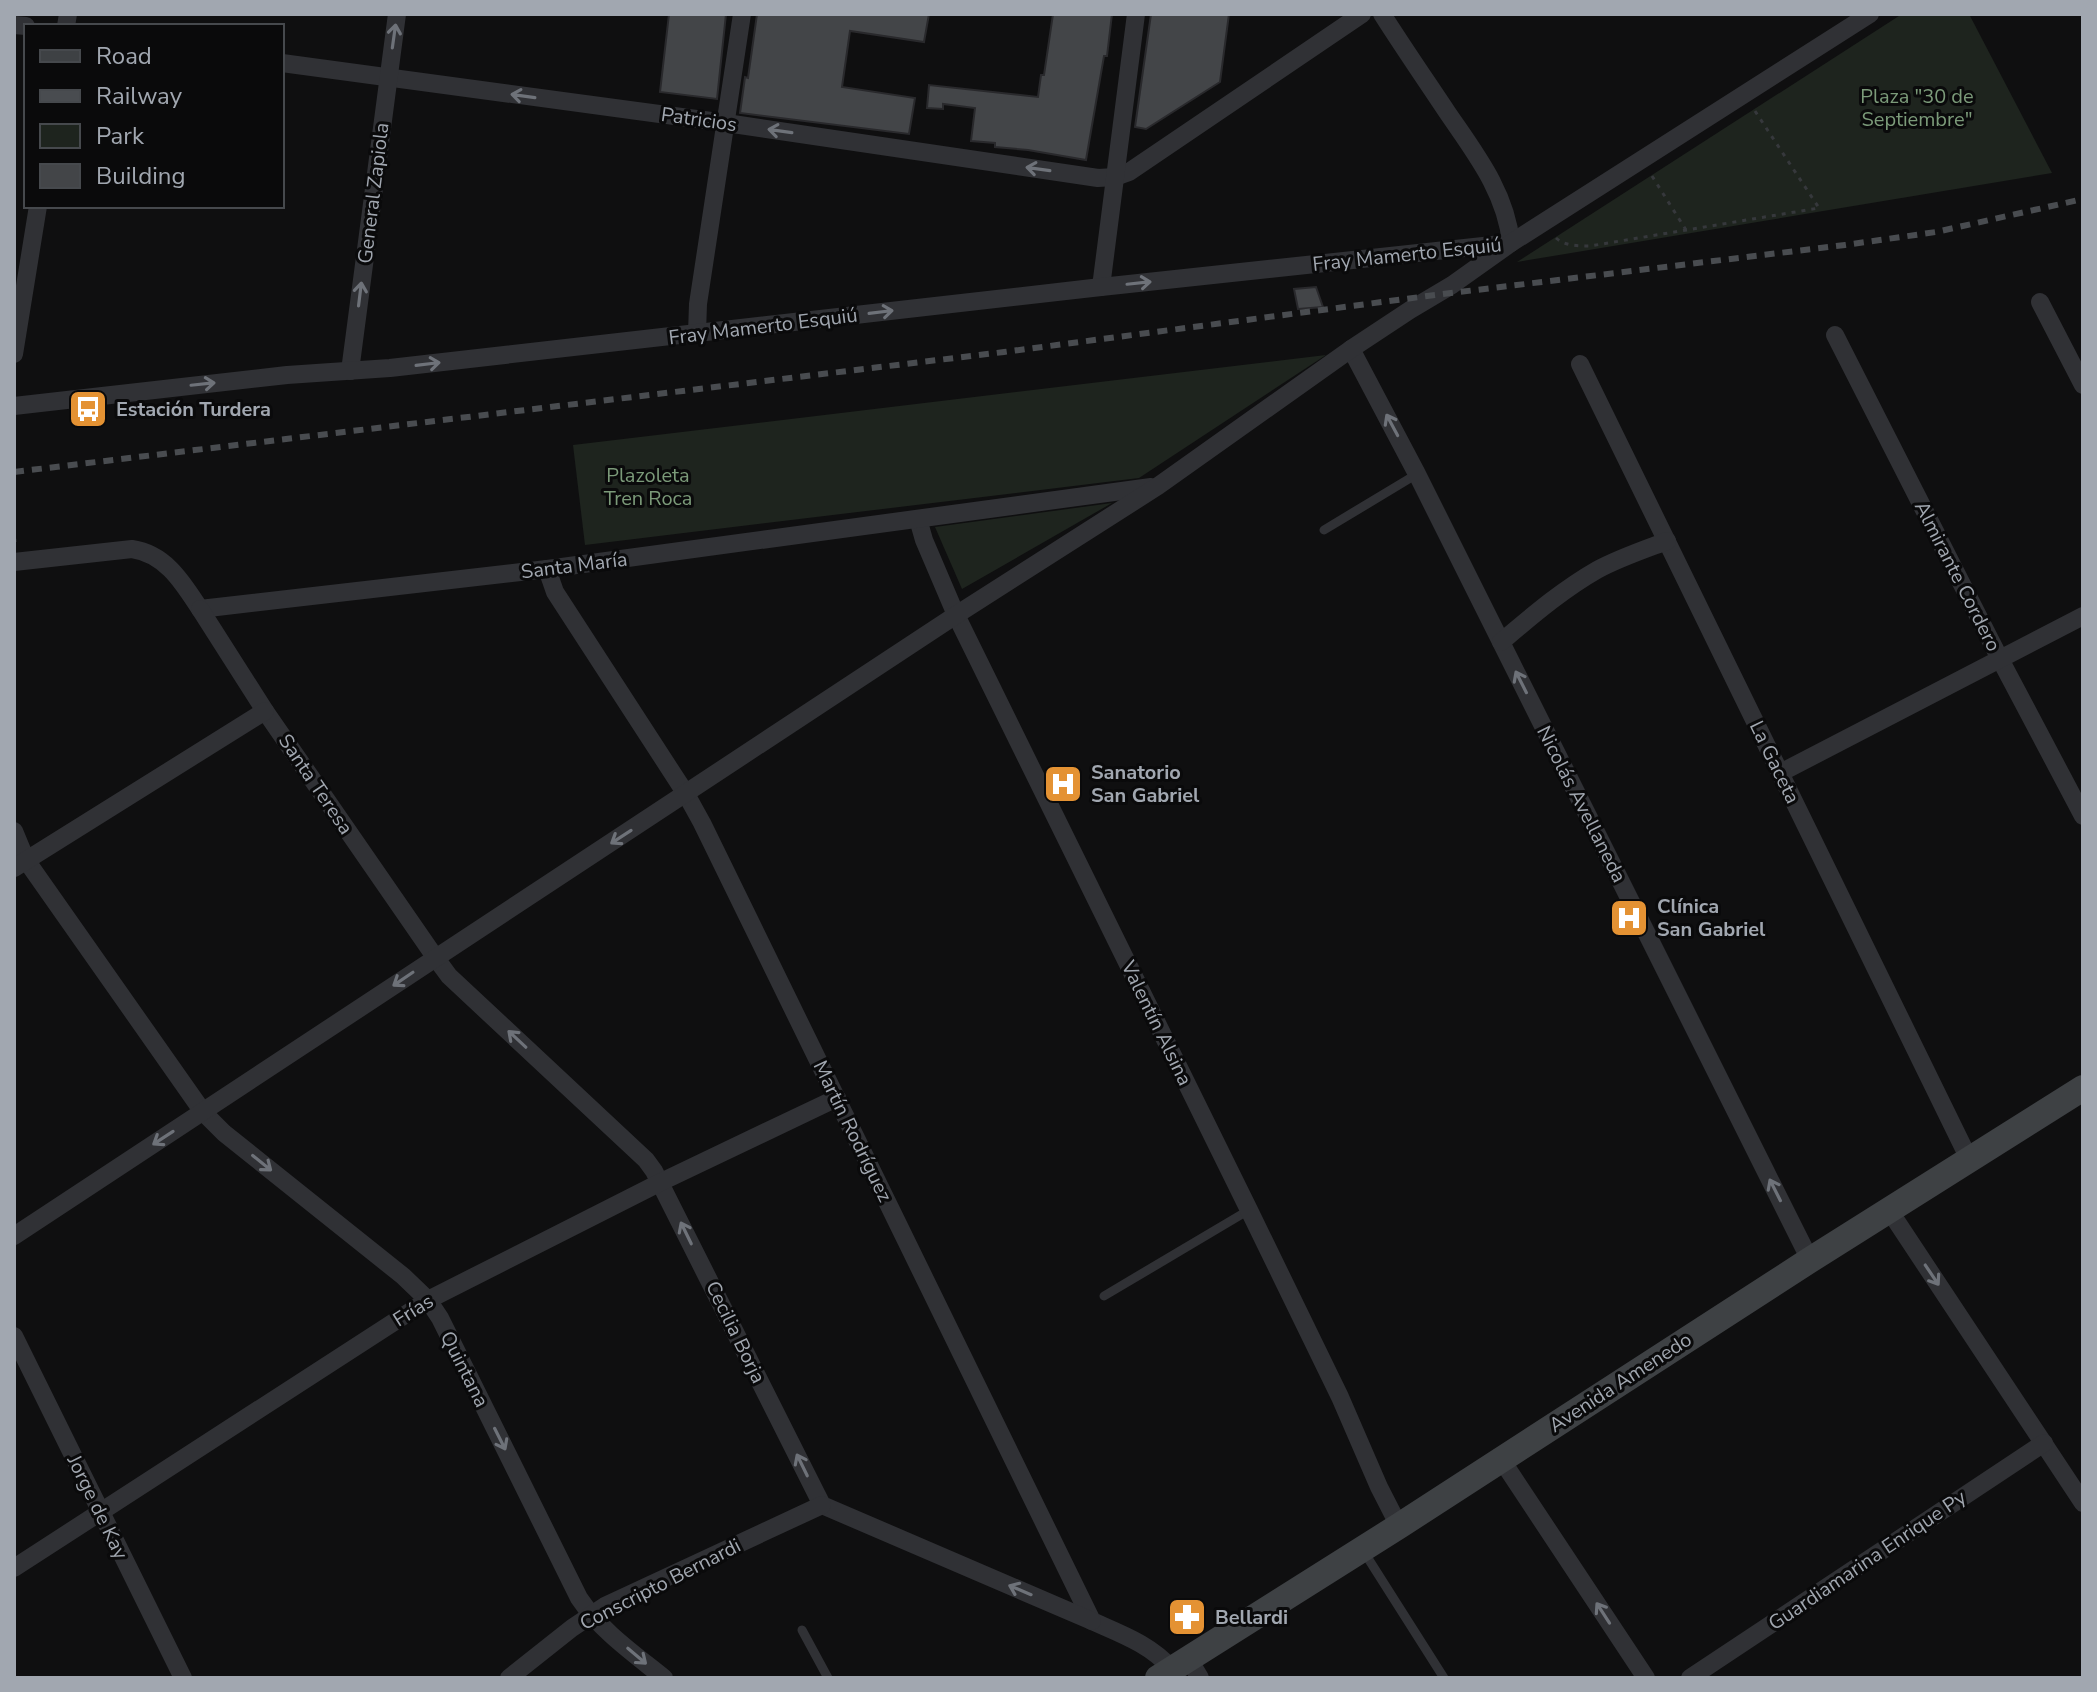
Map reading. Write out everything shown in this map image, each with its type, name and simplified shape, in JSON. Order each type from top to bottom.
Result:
[{"type":"street","name":"General Zapiola","points":[[350,371],[397,14]]},
{"type":"street","points":[[697,333],[698,304],[742,14]]},
{"type":"street","points":[[1101,287],[1136,14]]},
{"type":"street","points":[[1115,177],[1129,172],[1362,14]]},
{"type":"street","points":[[1382,14],[1486,169],[1502,204],[1511,243]]},
{"type":"street","points":[[14,1236],[956,615],[1158,486],[1351,349],[1745,95],[1847,20],[1870,14]]},
{"type":"street","name":"Patricios","points":[[284,63],[726,123],[1098,178],[1115,177]]},
{"type":"street","points":[[14,354],[38,208]]},
{"type":"street","name":"Fray Mamerto Esquiú","points":[[14,406],[287,375],[405,367],[1511,243]]},
{"type":"street","points":[[2040,302],[2083,385]]},
{"type":"street","name":"Almirante Cordero","points":[[1835,335],[2083,816]]},
{"type":"street","name":"Nicolás Avellaneda","points":[[1351,349],[1417,474],[1810,1260]]},
{"type":"street","name":"La Gaceta","points":[[1580,364],[1969,1159]]},
{"type":"street","name":"Santa María","points":[[200,609],[547,569],[1158,486]]},
{"type":"street","name":"Valentín Alsina","points":[[918,519],[956,615],[1340,1397],[1399,1526]]},
{"type":"street","points":[[1501,642],[1566,590],[1597,570],[1667,541]]},
{"type":"street","points":[[14,562],[132,549],[144,551],[167,566],[200,609]]},
{"type":"street","name":"Martín Rodríguez","points":[[547,569],[555,592],[686,794],[1092,1621]]},
{"type":"street","name":"Santa Teresa","points":[[200,609],[265,711],[435,957]]},
{"type":"street","points":[[1780,773],[2083,616]]},
{"type":"street","points":[[20,864],[265,711]]},
{"type":"street","name":"Quintana","points":[[14,831],[20,864],[203,1112],[224,1133],[403,1276],[428,1300],[440,1318],[579,1598],[604,1629],[664,1678]]},
{"type":"street","name":"Cecilia Borja","points":[[435,957],[449,976],[646,1160],[661,1182],[822,1505]]},
{"type":"street","name":"Avenida Amenedo","points":[[1180,1671],[1362,1549],[1810,1260],[1969,1159],[2081,1093]]},
{"type":"street","name":"Frías","points":[[14,1568],[428,1300],[661,1182],[837,1098]]},
{"type":"street","points":[[1889,1210],[2083,1503]]},
{"type":"street","name":"Jorge de Kay","points":[[14,1336],[183,1678]]},
{"type":"street","name":"Guardiamarina Enrique Py","points":[[1690,1678],[2044,1443]]},
{"type":"street","points":[[1501,1459],[1646,1678]]},
{"type":"street","points":[[822,1505],[1148,1646],[1180,1671]]},
{"type":"street","name":"Conscripto Bernardi","points":[[509,1678],[590,1615],[822,1505]]},
{"type":"lane","points":[[1324,530],[1417,474]]},
{"type":"lane","points":[[1104,1296],[1249,1210]]},
{"type":"lane","points":[[1362,1549],[1444,1678]]},
{"type":"lane","points":[[802,1630],[828,1678]]},
{"type":"path","points":[[1543,223],[1558,241],[1590,246],[1819,208],[1745,95]]},
{"type":"path","points":[[1642,160],[1686,230]]},
{"type":"green space","name":"Plaza \"30 de Septiembre\"","points":[[1902,14],[1969,14],[2052,173],[1517,262]]},
{"type":"green space","name":"Plazoleta Tren Roca","points":[[1326,355],[1139,478],[585,545],[573,445]]},
{"type":"green space","points":[[1112,503],[962,589],[935,527]]},
{"type":"building","points":[[669,14],[726,14],[717,99],[660,92]]},
{"type":"building","points":[[757,14],[929,14],[924,42],[850,31],[842,87],[915,98],[909,134],[740,113]]},
{"type":"building","points":[[1053,14],[1112,14],[1107,56],[1104,56],[1086,160],[971,141],[975,108],[943,104],[943,109],[927,108],[929,85],[1038,97]]},
{"type":"building","points":[[1151,14],[1229,14],[1220,82],[1146,129],[1135,127]]},
{"type":"building","points":[[1316,287],[1323,307],[1298,309],[1294,289]]},
{"type":"railway","points":[[14,472],[1004,352],[1845,245],[1936,232],[2083,199]]},
{"type":"place","name":"Estación Turdera","points":[[88,409]]},
{"type":"place","name":"Sanatorio San Gabriel","points":[[1063,784]]},
{"type":"place","name":"Clínica San Gabriel","points":[[1629,918]]},
{"type":"place","name":"Bellardi","points":[[1187,1617]]}]
